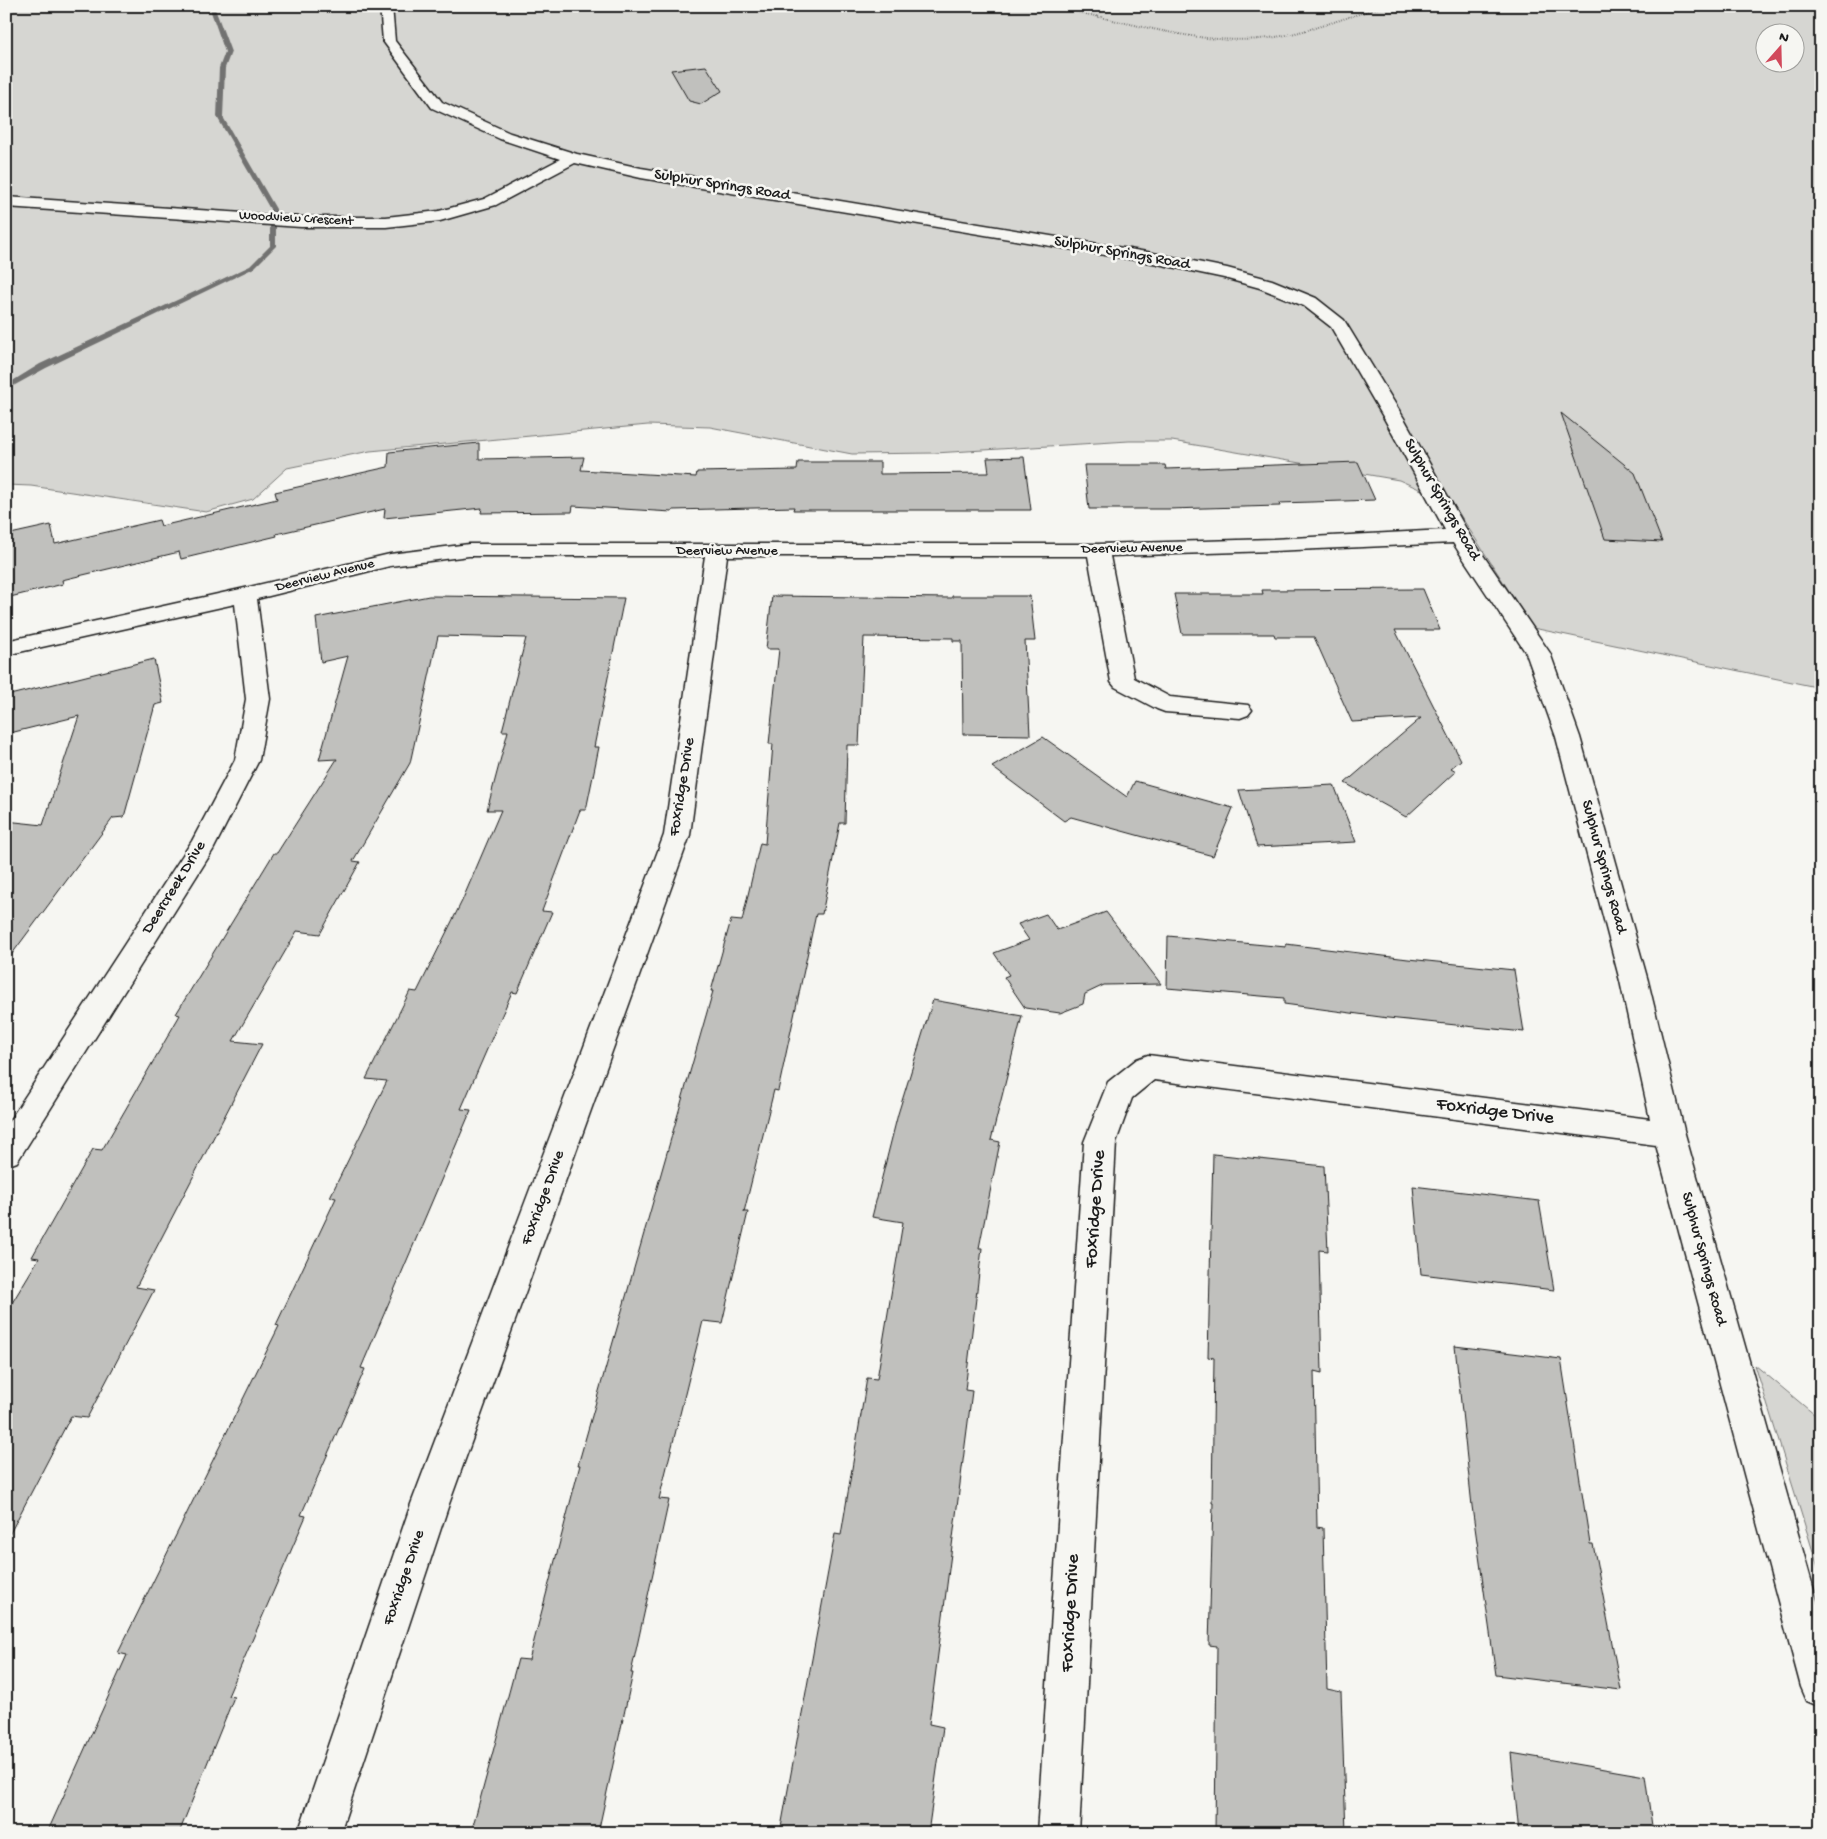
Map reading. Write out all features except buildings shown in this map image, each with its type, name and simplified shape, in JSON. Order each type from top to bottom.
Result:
[{"type":"street","name":"Sulphur Springs Road","points":[[386,6],[389,41],[437,105],[505,136],[573,158],[641,173],[1153,258],[1250,279],[1310,302],[1338,324],[1395,420],[1459,536],[1538,653],[1568,737],[1634,980],[1669,1134],[1821,1687]]},
{"type":"street","name":"Woodview Crescent","points":[[6,202],[301,222],[386,222],[440,216],[490,202],[573,158]]},
{"type":"street","name":"Deerview Avenue","points":[[6,648],[245,595],[390,560],[469,550],[1098,550],[1273,545],[1459,536]]},
{"type":"street","points":[[1098,550],[1123,682],[1165,704],[1240,710]]},
{"type":"street","name":"Foxridge Drive","points":[[319,1833],[430,1504],[677,835],[717,551]]},
{"type":"street","name":"Deercreek Drive","points":[[6,1153],[204,844],[247,760],[258,699],[245,595]]},
{"type":"street","name":"Foxridge Drive","points":[[1058,1833],[1100,1142],[1119,1091],[1148,1067],[1669,1134]]},
{"type":"path","points":[[1042,6],[1066,8],[1184,35],[1238,40],[1280,37],[1318,28],[1355,13],[1386,6]]},
{"type":"shaded area","points":[[6,6],[1821,6],[1821,688],[1533,628],[1453,504],[1399,480],[1172,441],[1129,441],[935,453],[852,454],[710,427],[648,425],[370,451],[287,468],[253,499],[206,512],[31,486],[6,485]]},
{"type":"shaded area","points":[[1755,1365],[1821,1420],[1821,1577]]},
{"type":"waterway","points":[[6,388],[43,366],[252,267],[273,246],[273,209],[220,117],[222,68],[228,52],[211,6]]}]
